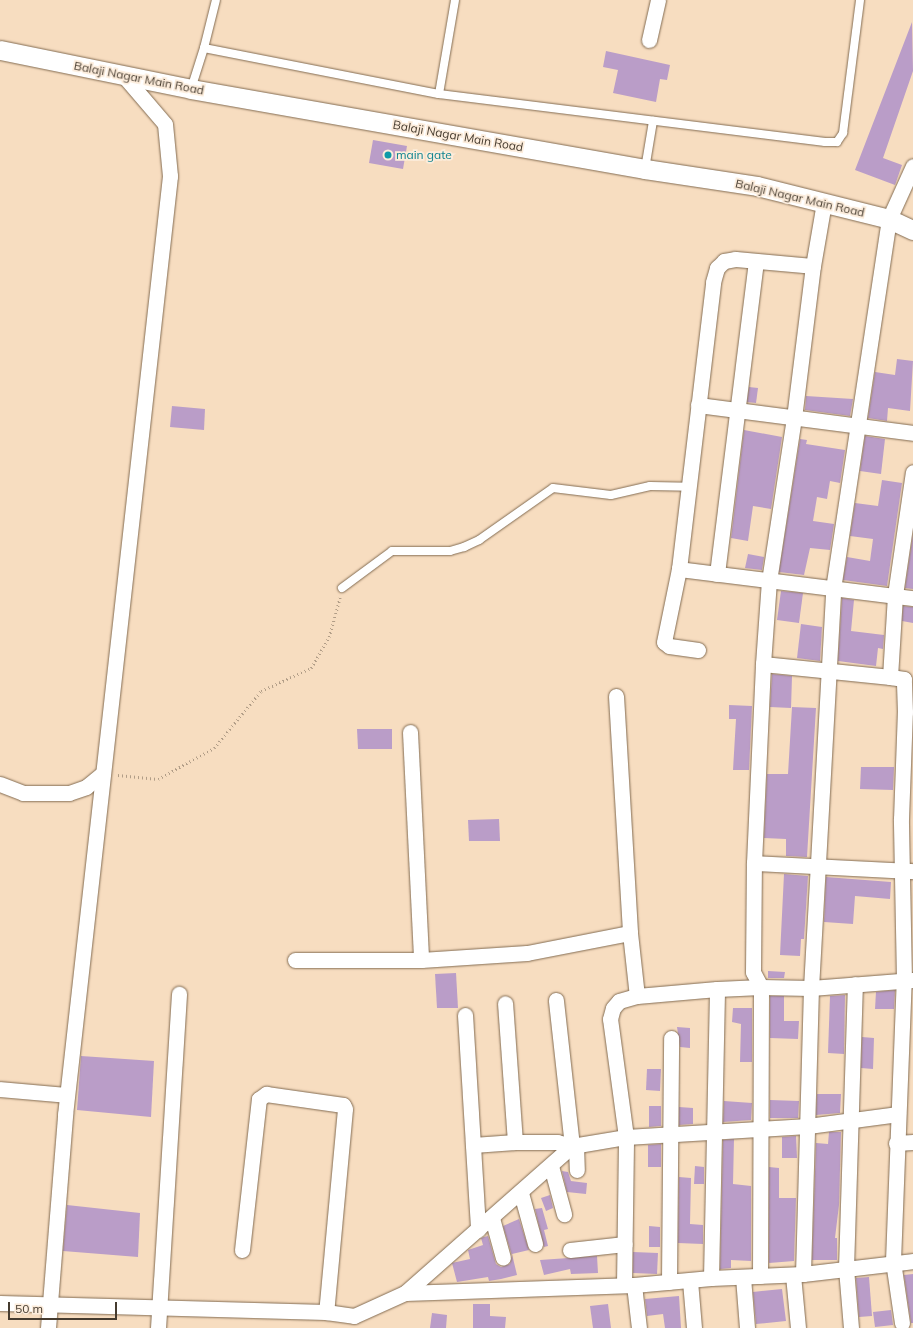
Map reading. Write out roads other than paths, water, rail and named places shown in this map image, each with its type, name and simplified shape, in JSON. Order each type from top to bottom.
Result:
[{"type":"street","points":[[649,40],[658,0]]},
{"type":"street","name":"Balaji Nagar Main Road","points":[[0,50],[191,89],[645,169],[757,186],[888,219],[913,230]]},
{"type":"street","points":[[48,1328],[67,1096],[170,176],[165,124],[124,76]]},
{"type":"street","points":[[798,1328],[798,1274],[808,1126],[811,988],[833,589],[859,426],[888,219],[913,166]]},
{"type":"street","points":[[760,1276],[761,987],[753,972],[754,863],[763,664],[769,581],[794,418],[813,266],[824,202]]},
{"type":"street","points":[[698,650],[670,646],[664,642],[678,569],[698,405],[717,268],[724,261],[756,261],[813,266]]},
{"type":"street","points":[[717,574],[756,261]]},
{"type":"street","points":[[698,405],[913,433]]},
{"type":"street","points":[[890,677],[895,595],[913,472]]},
{"type":"street","points":[[678,569],[913,598]]},
{"type":"street","points":[[763,664],[904,679],[909,712],[907,819],[908,980],[896,1143],[893,1262],[902,1323]]},
{"type":"street","points":[[616,696],[630,933],[637,996]]},
{"type":"street","points":[[410,732],[421,960]]},
{"type":"street","points":[[0,784],[23,793],[69,793],[86,787],[103,774]]},
{"type":"street","points":[[754,863],[817,865],[908,871]]},
{"type":"street","points":[[295,960],[421,960],[527,954],[630,933]]},
{"type":"street","points":[[639,1328],[629,1285],[625,1244],[626,1137],[610,1019],[612,1008],[619,1001],[637,996],[716,989],[761,987],[811,988],[908,980]]},
{"type":"street","points":[[851,1328],[846,1268],[852,1120],[855,984]]},
{"type":"street","points":[[711,1278],[716,989]]},
{"type":"street","points":[[158,1328],[161,1307],[180,994]]},
{"type":"street","points":[[556,1000],[577,1170]]},
{"type":"street","points":[[505,1003],[515,1142]]},
{"type":"street","points":[[465,1015],[478,1230]]},
{"type":"street","points":[[669,1282],[672,1136],[671,1038]]},
{"type":"street","points":[[0,1089],[67,1096]]},
{"type":"street","points":[[242,1250],[259,1099],[266,1094],[343,1105],[345,1109],[326,1312]]},
{"type":"street","points":[[473,1145],[515,1142],[557,1142],[574,1146],[626,1137],[714,1134],[808,1126],[898,1114]]},
{"type":"street","points":[[896,1143],[913,1142]]},
{"type":"street","points":[[0,1303],[326,1312],[354,1322],[406,1293],[574,1146]]},
{"type":"street","points":[[551,1166],[564,1214]]},
{"type":"street","points":[[521,1193],[535,1244]]},
{"type":"street","points":[[492,1218],[503,1258]]},
{"type":"street","points":[[570,1250],[625,1244]]},
{"type":"street","points":[[406,1293],[629,1285],[690,1281],[711,1278],[798,1274],[893,1262],[913,1261]]},
{"type":"street","points":[[743,1277],[747,1328]]},
{"type":"street","points":[[690,1281],[694,1328]]},
{"type":"lane","points":[[191,89],[204,48],[216,0]]},
{"type":"lane","points":[[439,94],[455,0]]},
{"type":"lane","points":[[204,48],[439,94],[825,142],[837,142],[843,133],[860,0]]},
{"type":"lane","points":[[645,169],[653,121]]},
{"type":"lane","points":[[342,588],[392,551],[450,551],[464,547],[479,540],[553,488],[611,495],[650,486],[689,487]]},
{"type":"place","name":"main gate","points":[[388,155]]}]
